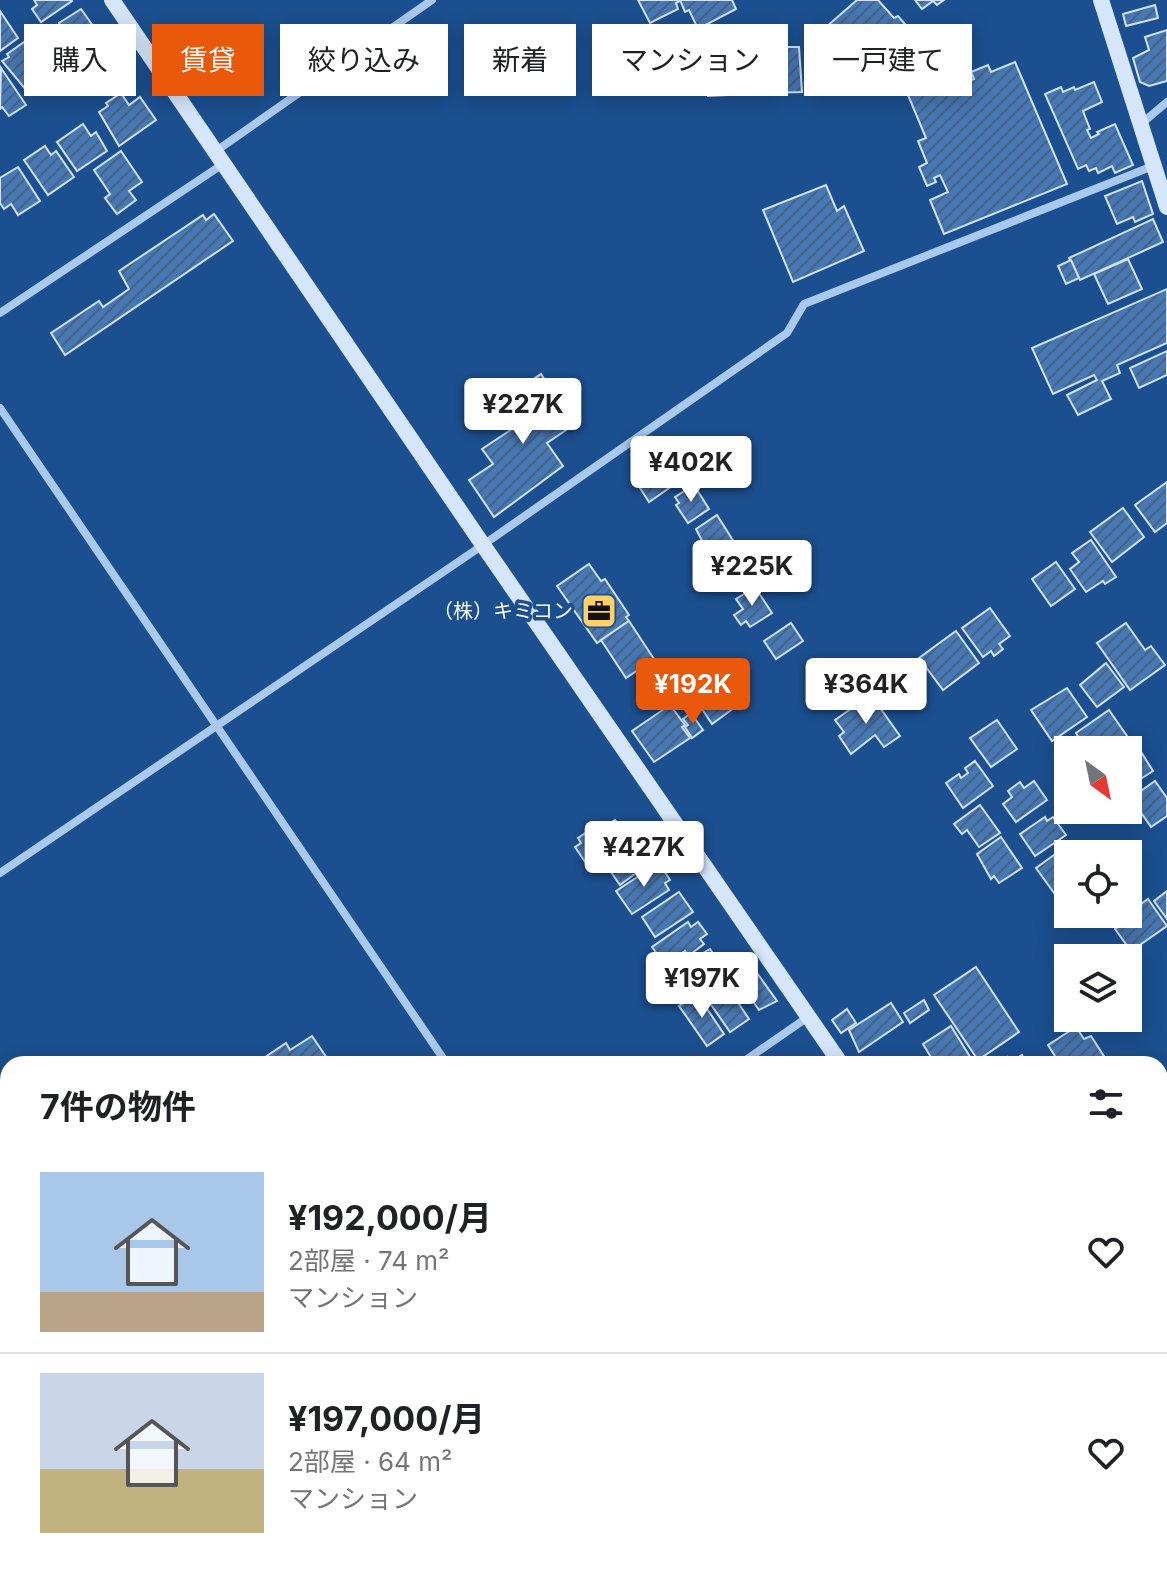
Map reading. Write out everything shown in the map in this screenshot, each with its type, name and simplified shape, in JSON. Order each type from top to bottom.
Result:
[{"type":"street","points":[[112,0],[836,1056]]},
{"type":"street","points":[[0,313],[219,158],[432,0]]},
{"type":"street","points":[[1101,0],[1167,207]]},
{"type":"street","points":[[1140,124],[1167,102]]},
{"type":"street","points":[[0,873],[483,545],[787,333],[804,304],[1153,166]]},
{"type":"street","points":[[0,408],[441,1056]]},
{"type":"street","points":[[752,1056],[809,1017]]},
{"type":"building","points":[[34,0],[72,1],[41,22],[32,9],[37,5]]},
{"type":"building","points":[[638,0],[680,1],[676,3],[678,9],[650,23]]},
{"type":"building","points":[[680,0],[732,0],[736,9],[708,24],[696,24],[689,10],[685,12]]},
{"type":"building","points":[[857,0],[878,0],[894,18],[898,16],[905,24],[829,24]]},
{"type":"building","points":[[915,0],[944,0],[937,5],[933,1],[922,9]]},
{"type":"building","points":[[1155,5],[1158,18],[1126,26],[1123,14]]},
{"type":"building","points":[[81,9],[92,24],[60,24]]},
{"type":"building","points":[[0,11],[18,38],[0,51]]},
{"type":"building","points":[[1167,30],[1167,81],[1149,86],[1140,82],[1133,58],[1149,50],[1145,37]]},
{"type":"building","points":[[24,42],[24,88],[2,61],[9,57],[7,54]]},
{"type":"building","points":[[788,47],[799,47],[802,92],[788,92]]},
{"type":"building","points":[[1015,62],[1067,184],[944,234],[930,200],[948,192],[940,175],[934,178],[936,182],[927,186],[919,167],[927,163],[918,141],[926,138],[908,96],[972,96],[972,72],[988,65],[991,72]]},
{"type":"building","points":[[1,68],[26,105],[9,116],[2,107],[0,109]]},
{"type":"building","points":[[1094,82],[1102,102],[1083,111],[1090,129],[1087,130],[1091,138],[1115,124],[1133,165],[1115,173],[1112,166],[1098,173],[1096,168],[1089,171],[1086,165],[1078,169],[1045,94],[1061,87],[1063,92],[1074,87],[1075,90]]},
{"type":"building","points":[[116,96],[123,96],[129,105],[140,97],[156,120],[119,146],[99,112],[108,106],[106,103]]},
{"type":"building","points":[[83,124],[91,136],[96,132],[107,151],[77,171],[57,142]]},
{"type":"building","points":[[45,146],[51,155],[56,151],[74,177],[48,195],[24,160]]},
{"type":"building","points":[[121,151],[142,182],[129,191],[136,200],[117,214],[105,198],[110,194],[94,170]]},
{"type":"building","points":[[18,167],[40,201],[18,215],[11,204],[4,209],[0,203],[0,178]]},
{"type":"building","points":[[1142,181],[1153,214],[1135,222],[1133,217],[1117,224],[1105,196]]},
{"type":"building","points":[[826,185],[837,211],[844,206],[864,251],[793,282],[763,210]]},
{"type":"building","points":[[214,214],[233,241],[65,355],[51,333],[99,301],[103,307],[129,289],[119,271],[203,215],[206,220]]},
{"type":"building","points":[[1153,219],[1163,242],[1080,280],[1069,258]]},
{"type":"building","points":[[1128,259],[1142,289],[1108,304],[1094,274]]},
{"type":"building","points":[[1071,260],[1079,278],[1066,284],[1058,266]]},
{"type":"building","points":[[1167,289],[1167,343],[1117,365],[1120,373],[1102,381],[1111,399],[1078,415],[1067,395],[1097,380],[1094,375],[1053,394],[1032,348]]},
{"type":"building","points":[[1167,351],[1167,375],[1139,388],[1130,368]]},
{"type":"building","points":[[541,374],[575,424],[547,443],[563,466],[494,517],[469,480],[493,464],[482,449],[515,427],[499,403]]},
{"type":"building","points":[[671,450],[688,475],[649,502],[638,485],[643,481],[640,476]]},
{"type":"building","points":[[1167,482],[1167,523],[1155,532],[1135,505]]},
{"type":"building","points":[[694,485],[709,509],[688,523],[676,505],[679,503],[675,497]]},
{"type":"building","points":[[1123,508],[1144,537],[1112,562],[1090,532]]},
{"type":"building","points":[[717,515],[734,542],[711,558],[696,529]]},
{"type":"building","points":[[1091,540],[1116,577],[1086,592],[1070,569],[1079,562],[1072,553]]},
{"type":"building","points":[[740,550],[755,572],[741,581],[730,573],[721,579],[713,568]]},
{"type":"building","points":[[1056,562],[1075,589],[1051,606],[1032,579]]},
{"type":"building","points":[[589,564],[601,581],[605,579],[629,615],[626,617],[629,621],[597,643],[557,586]]},
{"type":"building","points":[[755,587],[772,613],[750,627],[746,621],[741,625],[734,615],[743,609],[736,599]]},
{"type":"building","points":[[990,608],[1010,636],[999,644],[1003,649],[994,656],[991,651],[983,657],[962,628]]},
{"type":"building","points":[[629,621],[654,659],[626,678],[601,640]]},
{"type":"building","points":[[791,623],[803,641],[776,659],[764,641]]},
{"type":"building","points":[[1126,623],[1145,650],[1151,646],[1165,665],[1130,690],[1097,643]]},
{"type":"building","points":[[956,631],[979,663],[943,690],[919,658]]},
{"type":"building","points":[[1106,663],[1124,687],[1097,707],[1080,685]]},
{"type":"building","points":[[729,682],[736,692],[731,695],[738,705],[712,724],[698,703]]},
{"type":"building","points":[[1067,688],[1087,717],[1059,736],[1054,736],[1052,741],[1031,710]]},
{"type":"building","points":[[871,695],[900,736],[884,747],[875,735],[851,754],[839,736],[844,732],[835,720]]},
{"type":"building","points":[[670,705],[685,725],[682,727],[690,738],[654,762],[632,731]]},
{"type":"building","points":[[1109,710],[1127,736],[1078,736],[1076,733]]},
{"type":"building","points":[[691,713],[703,730],[692,738],[683,719]]},
{"type":"building","points":[[997,720],[1017,749],[991,767],[970,738]]},
{"type":"building","points":[[1142,753],[1153,771],[1142,778]]},
{"type":"building","points":[[975,761],[993,786],[963,808],[946,783],[959,774],[961,778],[968,773],[965,768]]},
{"type":"building","points":[[1034,781],[1047,800],[1016,822],[1003,804],[1012,797],[1008,791],[1020,782],[1024,788]]},
{"type":"building","points":[[1155,781],[1167,798],[1167,816],[1151,827],[1142,814],[1142,790]]},
{"type":"building","points":[[980,805],[1000,833],[979,847],[967,830],[962,834],[954,824]]},
{"type":"building","points":[[1045,817],[1047,821],[1053,817],[1054,824],[1058,824],[1066,835],[1054,840],[1035,856],[1020,834]]},
{"type":"building","points":[[615,820],[624,833],[618,837],[622,843],[588,866],[575,847],[581,843],[578,838],[600,823],[603,827]]},
{"type":"building","points":[[1001,837],[1022,868],[999,883],[994,876],[991,879],[977,854]]},
{"type":"building","points":[[643,839],[656,858],[620,885],[604,862],[629,844],[632,847]]},
{"type":"building","points":[[1054,855],[1054,893],[1036,868]]},
{"type":"building","points":[[659,863],[670,880],[665,883],[669,890],[632,914],[616,891]]},
{"type":"building","points":[[1167,891],[1167,919],[1154,901]]},
{"type":"building","points":[[679,892],[693,912],[655,937],[642,917]]},
{"type":"building","points":[[1148,899],[1167,926],[1141,944],[1126,944],[1115,929],[1142,928],[1142,903]]},
{"type":"building","points":[[688,922],[691,927],[698,922],[707,934],[700,939],[704,944],[688,956],[685,951],[668,963],[664,957],[661,959],[652,947]]},
{"type":"building","points":[[710,949],[723,967],[689,991],[674,970]]},
{"type":"building","points":[[752,966],[777,1001],[759,1010],[736,978]]},
{"type":"building","points":[[976,967],[1019,1032],[984,1056],[975,1056],[934,995]]},
{"type":"building","points":[[725,983],[749,1019],[730,1032],[705,996]]},
{"type":"building","points":[[697,994],[724,1034],[707,1046],[679,1006]]},
{"type":"building","points":[[924,1000],[929,1010],[910,1023],[904,1013]]},
{"type":"building","points":[[891,1003],[903,1022],[859,1052],[849,1030]]},
{"type":"building","points":[[847,1009],[856,1023],[841,1033],[832,1020]]},
{"type":"building","points":[[951,1026],[970,1056],[930,1056],[923,1044]]},
{"type":"building","points":[[1068,1032],[1079,1032],[1084,1039],[1091,1036],[1104,1056],[1055,1056],[1048,1045]]},
{"type":"building","points":[[312,1036],[326,1056],[267,1056],[286,1043],[290,1050]]},
{"type":"place","name":"（株）キミコン","points":[[599,611]]}]
